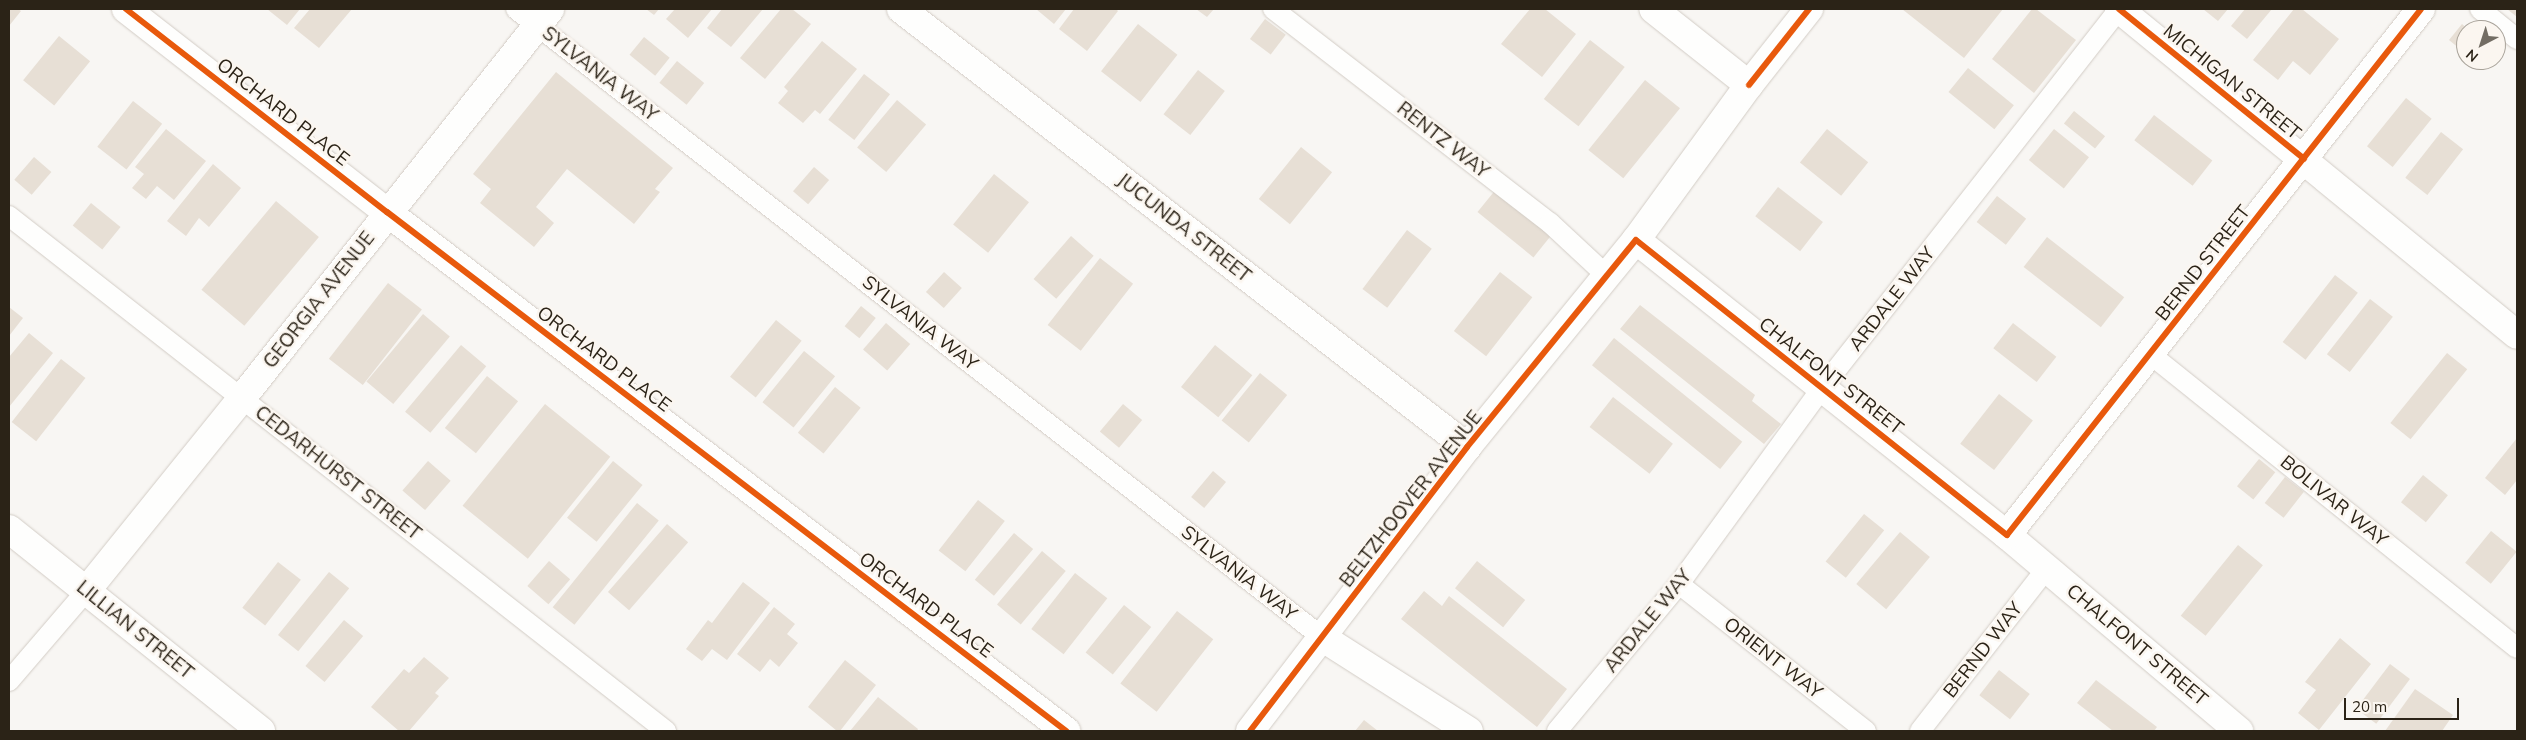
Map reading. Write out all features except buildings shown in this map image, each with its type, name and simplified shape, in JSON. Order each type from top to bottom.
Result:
[{"type":"street","name":"ORCHARD PLACE","points":[[126,9],[387,212],[1066,731]]},
{"type":"street","name":"JUCUNDA STREET","points":[[901,9],[1467,447]]},
{"type":"street","points":[[1653,9],[1749,84]]},
{"type":"street","name":"BELTZHOOVER AVENUE","points":[[1250,731],[1323,638],[1467,447],[1636,240],[1749,84],[1810,9]]},
{"type":"street","name":"MICHIGAN STREET","points":[[2119,9],[2304,159],[2517,336]]},
{"type":"street","name":"BERND STREET","points":[[2007,535],[2421,9]]},
{"type":"street","name":"GEORGIA AVENUE","points":[[87,590],[242,398],[387,212],[534,14]]},
{"type":"street","name":"CHALFONT STREET","points":[[1636,240],[2007,535],[2229,728]]},
{"type":"street","name":"LILLIAN STREET","points":[[9,529],[261,731]]},
{"type":"street","points":[[1323,638],[1469,731]]},
{"type":"lane","name":"RENTZ WAY","points":[[1273,9],[1550,222],[1607,276]]},
{"type":"lane","name":"ARDALE WAY","points":[[1558,731],[1679,584],[1822,388],[2119,9]]},
{"type":"lane","points":[[2480,9],[2517,39]]},
{"type":"lane","name":"SYLVANIA WAY","points":[[534,14],[1323,638]]},
{"type":"lane","name":"CEDARHURST STREET","points":[[9,216],[666,731]]},
{"type":"lane","name":"BOLIVAR WAY","points":[[2150,354],[2517,648]]},
{"type":"lane","name":"BERND WAY","points":[[1920,731],[2046,568]]},
{"type":"lane","name":"ORIENT WAY","points":[[1679,584],[1866,731]]},
{"type":"lane","points":[[9,681],[87,590]]},
{"type":"cycle path","points":[[126,9],[387,212],[1066,731]]},
{"type":"cycle path","points":[[1749,85],[1809,9]]},
{"type":"cycle path","points":[[2119,9],[2304,159]]},
{"type":"cycle path","points":[[1250,731],[1467,447],[1636,240],[2007,535],[2421,9]]}]
